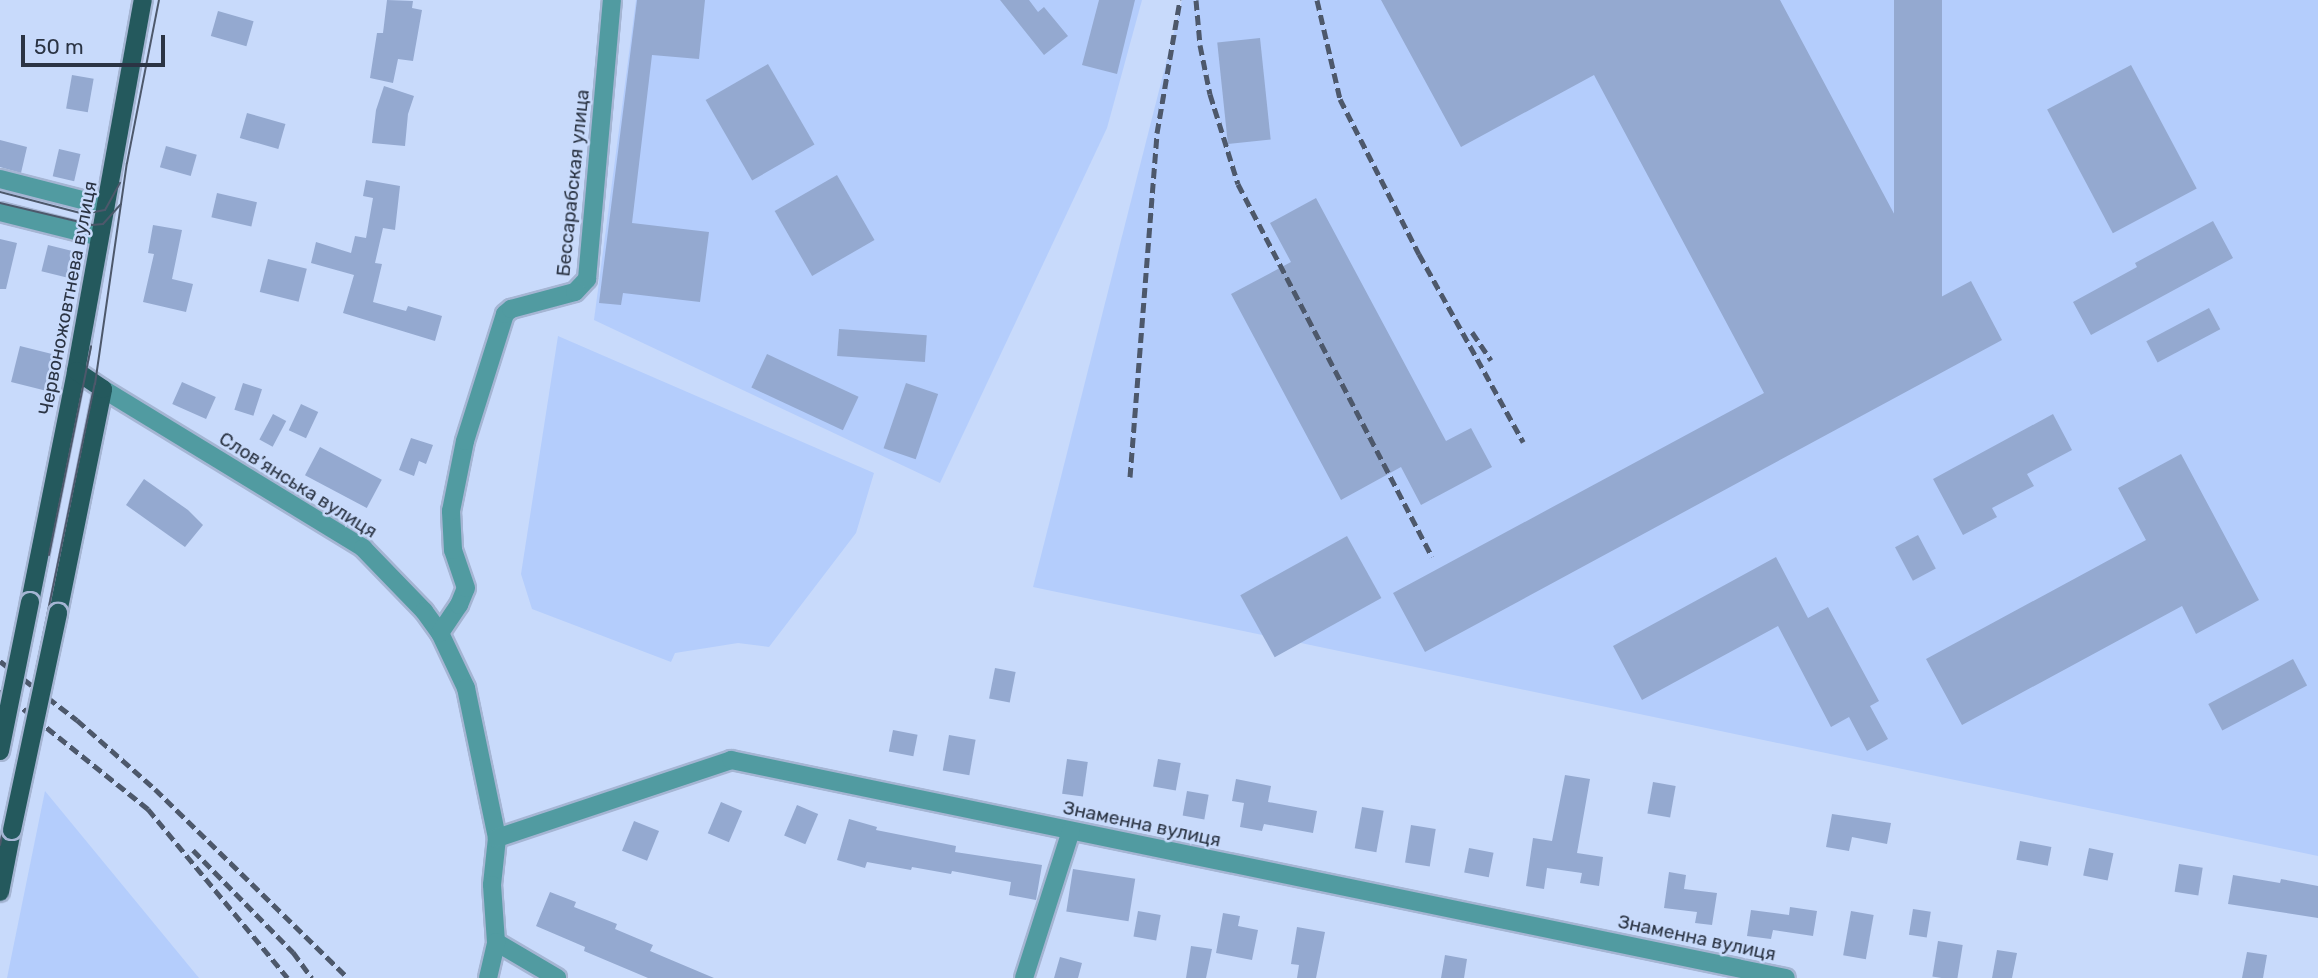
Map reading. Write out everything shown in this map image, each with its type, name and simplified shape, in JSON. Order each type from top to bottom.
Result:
[{"type":"main road","name":"Червоножовтнева вулиця","points":[[0,751],[76,371],[143,0]]},
{"type":"main road","points":[[0,892],[6,827],[58,613],[103,389],[76,371]]},
{"type":"street","name":"Бессарабская улица","points":[[440,633],[459,605],[466,588],[453,550],[451,511],[465,442],[505,314],[511,309],[575,292],[587,279],[612,0]]},
{"type":"street","points":[[0,179],[106,206]]},
{"type":"street","points":[[0,212],[100,237]]},
{"type":"street","name":"Слов’янська вулиця","points":[[103,389],[363,548],[424,611],[440,633],[466,688],[497,838],[492,885],[496,942],[488,978]]},
{"type":"street","name":"Знаменна вулиця","points":[[497,838],[731,760],[1786,978]]},
{"type":"street","points":[[1024,978],[1071,831]]},
{"type":"street","points":[[496,942],[557,978]]},
{"type":"shaded area","points":[[636,0],[1142,0],[1107,128],[940,483],[594,320]]},
{"type":"shaded area","points":[[1182,0],[2318,0],[2318,856],[1033,587]]},
{"type":"shaded area","points":[[558,336],[874,473],[856,533],[769,647],[738,643],[675,653],[671,662],[532,609],[521,574]]},
{"type":"shaded area","points":[[45,791],[199,978],[7,978]]},
{"type":"building","points":[[387,0],[413,1],[412,8],[422,10],[413,61],[398,59],[393,83],[370,78],[377,33],[383,33]]},
{"type":"building","points":[[637,0],[705,0],[699,59],[652,55],[632,223],[709,232],[700,302],[623,293],[621,305],[599,303]]},
{"type":"building","points":[[1000,0],[1029,0],[1038,12],[1044,7],[1068,36],[1044,55]]},
{"type":"building","points":[[1099,0],[1135,0],[1117,74],[1082,65]]},
{"type":"building","points":[[1381,0],[1780,0],[1939,298],[1971,281],[2002,340],[1425,652],[1393,593],[1764,393],[1594,75],[1461,147]]},
{"type":"building","points":[[1894,0],[1942,0],[1942,310],[1894,310]]},
{"type":"building","points":[[218,11],[254,21],[246,46],[211,36]]},
{"type":"building","points":[[1260,38],[1271,139],[1228,144],[1217,42]]},
{"type":"building","points":[[768,64],[814,145],[752,181],[706,100]]},
{"type":"building","points":[[2131,65],[2197,189],[2113,233],[2047,110]]},
{"type":"building","points":[[72,75],[94,79],[88,112],[66,108]]},
{"type":"building","points":[[384,86],[414,96],[408,114],[405,146],[372,143],[376,110]]},
{"type":"building","points":[[247,113],[285,124],[278,149],[240,138]]},
{"type":"building","points":[[0,140],[27,147],[21,173],[0,167]]},
{"type":"building","points":[[166,146],[197,155],[191,176],[160,167]]},
{"type":"building","points":[[59,149],[80,154],[74,181],[53,176]]},
{"type":"building","points":[[837,175],[874,240],[812,276],[775,211]]},
{"type":"building","points":[[366,180],[400,186],[395,230],[383,228],[375,263],[382,264],[373,302],[406,311],[408,306],[442,316],[435,341],[343,313],[354,275],[311,263],[316,242],[351,253],[355,236],[366,238],[373,198],[363,196]]},
{"type":"building","points":[[217,193],[257,202],[251,227],[211,217]]},
{"type":"building","points":[[1316,198],[1446,441],[1471,428],[1492,467],[1421,505],[1401,467],[1341,500],[1231,294],[1291,262],[1270,223]]},
{"type":"building","points":[[2213,221],[2233,258],[2091,335],[2073,302],[2137,267],[2135,263]]},
{"type":"building","points":[[153,225],[182,230],[172,279],[193,284],[186,312],[143,302],[154,254],[148,253]]},
{"type":"building","points":[[0,239],[17,243],[6,289],[0,289]]},
{"type":"building","points":[[48,245],[72,251],[66,277],[41,271]]},
{"type":"building","points":[[268,259],[307,269],[299,302],[260,292]]},
{"type":"building","points":[[2209,308],[2220,329],[2158,363],[2146,341]]},
{"type":"building","points":[[839,329],[927,335],[925,362],[837,356]]},
{"type":"building","points":[[20,346],[53,354],[44,390],[11,382]]},
{"type":"building","points":[[767,354],[859,397],[843,430],[751,388]]},
{"type":"building","points":[[182,382],[216,397],[206,419],[172,404]]},
{"type":"building","points":[[243,383],[262,389],[253,416],[234,410]]},
{"type":"building","points":[[906,383],[938,394],[916,459],[884,448]]},
{"type":"building","points":[[301,404],[318,412],[306,438],[289,430]]},
{"type":"building","points":[[273,414],[286,421],[273,447],[259,440]]},
{"type":"building","points":[[2053,414],[2072,450],[2027,474],[2034,486],[1992,508],[1997,517],[1963,535],[1933,479]]},
{"type":"building","points":[[411,438],[433,445],[426,464],[419,461],[414,476],[399,470]]},
{"type":"building","points":[[320,447],[382,480],[367,508],[305,475]]},
{"type":"building","points":[[2181,454],[2259,600],[2196,634],[2182,606],[1962,725],[1926,659],[2146,540],[2118,488]]},
{"type":"building","points":[[144,479],[188,510],[203,525],[185,547],[126,505]]},
{"type":"building","points":[[1918,535],[1936,569],[1913,581],[1895,547]]},
{"type":"building","points":[[1347,536],[1381,598],[1275,657],[1240,595]]},
{"type":"building","points":[[1776,557],[1808,618],[1828,607],[1879,701],[1870,706],[1888,739],[1867,751],[1849,717],[1831,727],[1778,626],[1642,700],[1613,646]]},
{"type":"building","points":[[2293,659],[2307,685],[2222,731],[2208,704]]},
{"type":"building","points":[[995,668],[1016,672],[1010,702],[989,698]]},
{"type":"building","points":[[893,730],[918,735],[913,756],[889,752]]},
{"type":"building","points":[[949,735],[976,740],[969,775],[943,770]]},
{"type":"building","points":[[1067,759],[1088,762],[1083,797],[1062,794]]},
{"type":"building","points":[[1158,759],[1181,763],[1176,791],[1153,787]]},
{"type":"building","points":[[1565,775],[1590,779],[1577,853],[1603,857],[1599,886],[1580,883],[1582,873],[1547,868],[1544,889],[1526,886],[1533,838],[1552,841]]},
{"type":"building","points":[[1236,779],[1271,786],[1268,802],[1317,811],[1313,833],[1264,824],[1262,831],[1240,827],[1244,803],[1232,801]]},
{"type":"building","points":[[1653,782],[1676,786],[1670,818],[1647,814]]},
{"type":"building","points":[[1187,791],[1209,795],[1204,819],[1183,816]]},
{"type":"building","points":[[721,802],[742,811],[729,842],[708,833]]},
{"type":"building","points":[[797,805],[818,814],[805,844],[784,835]]},
{"type":"building","points":[[1362,807],[1384,811],[1376,852],[1355,848]]},
{"type":"building","points":[[1832,814],[1891,823],[1887,844],[1852,837],[1849,851],[1826,847]]},
{"type":"building","points":[[849,819],[877,827],[876,830],[956,846],[955,852],[1042,865],[1036,900],[1009,895],[1011,882],[952,871],[951,874],[912,867],[911,870],[867,862],[865,868],[837,860]]},
{"type":"building","points":[[634,821],[659,831],[647,861],[622,851]]},
{"type":"building","points":[[1411,825],[1436,829],[1430,866],[1405,863]]},
{"type":"building","points":[[2020,841],[2051,847],[2048,866],[2016,860]]},
{"type":"building","points":[[1469,848],[1494,853],[1489,877],[1464,873]]},
{"type":"building","points":[[2089,848],[2113,853],[2108,881],[2083,875]]},
{"type":"building","points":[[2179,864],[2203,868],[2198,895],[2175,892]]},
{"type":"building","points":[[1073,869],[1135,879],[1128,921],[1066,911]]},
{"type":"building","points":[[1669,872],[1686,875],[1684,889],[1717,893],[1712,925],[1695,923],[1697,912],[1664,908]]},
{"type":"building","points":[[2233,875],[2280,883],[2281,879],[2318,886],[2318,918],[2228,904]]},
{"type":"building","points":[[550,892],[576,902],[574,907],[617,924],[615,929],[653,945],[650,951],[714,978],[648,978],[584,951],[585,947],[536,926]]},
{"type":"building","points":[[1790,907],[1817,911],[1813,936],[1773,930],[1771,939],[1747,936],[1751,910],[1789,915]]},
{"type":"building","points":[[1913,909],[1931,912],[1927,937],[1909,935]]},
{"type":"building","points":[[1138,911],[1161,915],[1156,941],[1133,937]]},
{"type":"building","points":[[1851,911],[1874,915],[1866,959],[1843,955]]},
{"type":"building","points":[[1223,913],[1240,916],[1238,926],[1258,930],[1252,960],[1216,953]]},
{"type":"building","points":[[1297,927],[1325,932],[1316,978],[1297,978],[1299,965],[1291,964]]},
{"type":"building","points":[[1938,941],[1963,945],[1957,978],[1932,977]]},
{"type":"building","points":[[1191,946],[1212,949],[1206,978],[1186,978]]},
{"type":"building","points":[[1997,950],[2017,953],[2012,978],[1992,978]]},
{"type":"building","points":[[2247,952],[2267,955],[2263,978],[2242,978]]},
{"type":"building","points":[[1445,955],[1467,959],[1464,978],[1441,978]]},
{"type":"building","points":[[1060,957],[1082,963],[1078,978],[1054,978]]},
{"type":"tram line","points":[[0,845],[95,384],[127,163],[159,0]]},
{"type":"tram line","points":[[0,192],[80,213],[94,212],[105,210],[120,183]]},
{"type":"tram line","points":[[0,203],[92,225],[103,224],[121,204]]},
{"type":"tram line","points":[[49,555],[91,346]]},
{"type":"railway","points":[[1130,477],[1157,133],[1180,0]]},
{"type":"railway","points":[[1196,0],[1200,45],[1210,94],[1238,184],[1432,556]]},
{"type":"railway","points":[[1317,0],[1340,99],[1419,254],[1523,442]]},
{"type":"railway","points":[[1472,332],[1491,360]]},
{"type":"railway","points":[[0,661],[77,720],[155,789],[348,978]]},
{"type":"railway","points":[[0,690],[148,809],[288,978]]},
{"type":"railway","points":[[193,850],[293,952],[312,978]]}]
